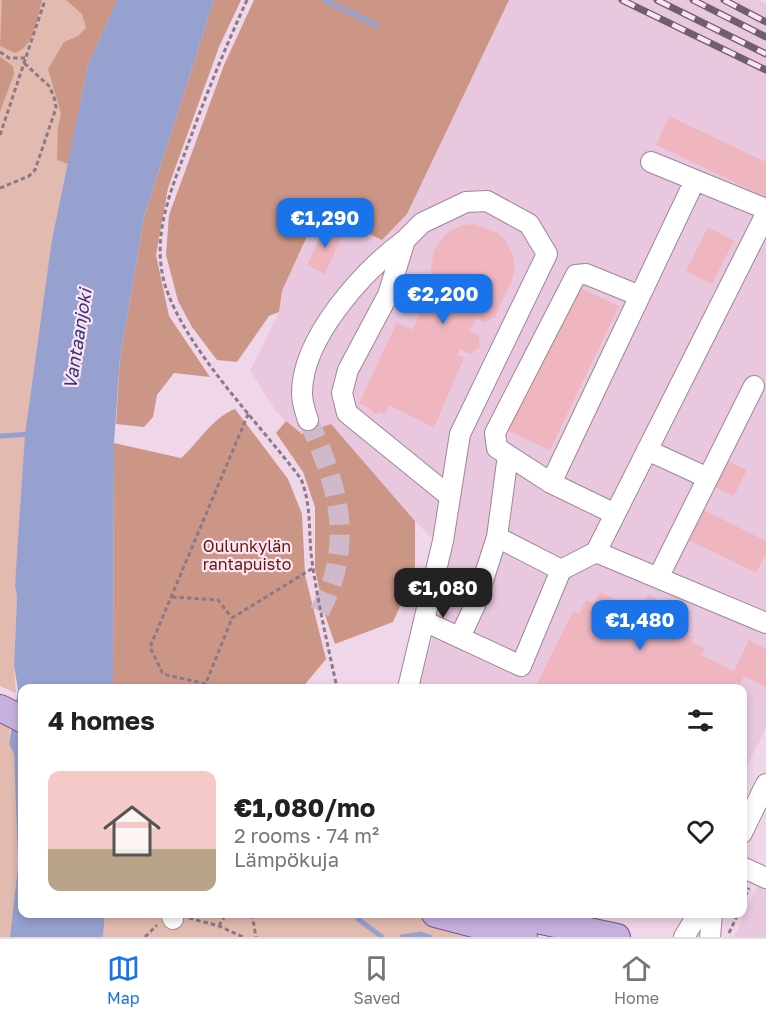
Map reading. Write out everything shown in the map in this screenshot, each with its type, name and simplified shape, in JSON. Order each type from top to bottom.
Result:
[{"type":"main road","points":[[0,708],[18,717]]},
{"type":"main road","points":[[450,918],[524,937]]},
{"type":"main road","points":[[527,918],[617,937]]},
{"type":"street","points":[[424,621],[521,666],[561,570],[596,552],[766,211],[651,162]]},
{"type":"street","points":[[550,483],[695,180]]},
{"type":"street","points":[[308,420],[302,394],[304,373],[314,344],[335,312],[382,257],[405,240],[422,223],[440,212],[466,202],[487,201],[529,224],[547,254],[460,434],[442,541],[409,684]]},
{"type":"street","points":[[405,240],[388,295],[348,370],[342,393],[348,413],[448,495]]},
{"type":"street","points":[[615,514],[550,483],[497,448],[495,433],[576,275],[586,274],[640,296]]},
{"type":"street","points":[[658,578],[754,386]]},
{"type":"street","points":[[647,450],[708,478]]},
{"type":"street","points":[[460,637],[475,605],[497,537],[508,455]]},
{"type":"street","points":[[497,537],[561,570]]},
{"type":"street","points":[[596,552],[766,623]]},
{"type":"street","points":[[734,609],[766,606]]},
{"type":"street","points":[[747,819],[766,784]]},
{"type":"street","points":[[747,869],[766,878]]},
{"type":"street","points":[[684,937],[696,918]]},
{"type":"street","points":[[710,937],[712,918]]},
{"type":"path","points":[[0,135],[45,0]]},
{"type":"path","points":[[248,0],[214,71],[169,194],[162,227],[160,255],[165,285],[180,318],[220,377],[301,479],[306,490],[310,508],[312,568],[336,684]]},
{"type":"path","points":[[0,52],[9,58],[24,61],[50,86],[56,108],[35,170],[29,176],[0,188]]},
{"type":"path","points":[[249,412],[150,647],[163,674],[206,684],[231,618],[312,568]]},
{"type":"path","points":[[171,597],[218,600],[231,618]]},
{"type":"path","points":[[224,918],[219,926],[243,937]]},
{"type":"path","points":[[253,918],[256,937]]},
{"type":"path","points":[[727,937],[736,918]]},
{"type":"shaded area","points":[[0,0],[117,0],[88,65],[52,239],[15,585],[17,597],[14,665],[16,693],[0,686]]},
{"type":"shaded area","points":[[505,0],[758,0],[766,4],[766,728],[747,766],[747,684],[419,684],[436,626],[452,544],[428,535],[331,425],[302,434],[286,421],[276,411],[250,371],[279,312],[282,291],[320,210],[382,240],[407,214],[508,2]]},
{"type":"shaded area","points":[[0,724],[10,729],[9,744],[14,754],[18,865],[10,937],[0,937]]},
{"type":"shaded area","points":[[766,867],[766,937],[734,937],[743,918],[747,918],[747,909]]},
{"type":"shaded area","points":[[105,918],[426,918],[493,937],[103,937]]},
{"type":"green space","points":[[2,0],[42,0],[31,38],[22,49],[15,53],[0,46]]},
{"type":"green space","points":[[66,0],[117,0],[88,65],[68,164],[57,160],[58,126],[61,114],[48,69],[64,42],[78,36],[86,28],[82,14]]},
{"type":"green space","points":[[214,0],[241,0],[219,47],[168,188],[156,255],[169,316],[210,377],[174,373],[157,395],[153,417],[144,427],[116,424],[120,359],[144,217]]},
{"type":"green space","points":[[254,0],[509,0],[407,214],[382,240],[319,210],[282,291],[279,312],[269,316],[237,362],[217,360],[192,327],[178,301],[166,255],[169,215],[224,65]]},
{"type":"green space","points":[[0,57],[13,66],[14,74],[0,112]]},
{"type":"green space","name":"Oulunkylän rantapuisto","points":[[235,409],[288,479],[302,514],[305,575],[326,659],[305,684],[113,684],[114,443],[181,458],[213,424]]},
{"type":"green space","points":[[286,421],[302,434],[331,424],[415,521],[415,573],[393,622],[335,644],[325,615],[315,569],[315,507],[303,472],[276,433]]},
{"type":"water","name":"Vantaanjoki","points":[[117,0],[214,0],[144,217],[120,359],[114,443],[113,684],[18,684],[18,690],[14,665],[17,597],[15,585],[25,435],[52,239],[88,65]]},
{"type":"water","points":[[18,690],[18,865],[14,754],[9,744]]},
{"type":"water","points":[[18,865],[18,918],[105,918],[103,937],[10,937]]},
{"type":"building","points":[[669,116],[766,162],[766,197],[656,145]]},
{"type":"building","points":[[326,224],[344,232],[325,274],[307,265]]},
{"type":"building","points":[[475,224],[498,233],[506,241],[513,255],[515,268],[495,317],[485,322],[476,318],[470,331],[479,336],[480,347],[470,354],[460,349],[457,355],[464,358],[434,428],[389,405],[385,414],[380,412],[374,415],[372,410],[359,403],[397,322],[412,330],[435,285],[431,270],[434,250],[447,233],[463,225]]},
{"type":"building","points":[[708,227],[734,241],[712,284],[686,271]]},
{"type":"building","points":[[576,286],[619,306],[550,450],[507,430]]},
{"type":"building","points":[[723,459],[747,470],[734,496],[710,485]]},
{"type":"building","points":[[700,508],[766,541],[766,554],[756,573],[685,538]]},
{"type":"building","points":[[600,592],[640,611],[648,595],[689,615],[681,631],[694,637],[691,642],[705,649],[701,655],[734,671],[749,640],[766,649],[766,687],[744,676],[740,684],[537,684],[573,611],[579,614],[586,600],[594,603]]},
{"type":"waterway","points":[[324,0],[377,25]]},
{"type":"waterway","points":[[0,436],[31,434]]},
{"type":"waterway","points":[[358,919],[382,937]]},
{"type":"waterway","points":[[402,937],[421,934],[430,937]]},
{"type":"tunnel","points":[[308,420],[328,470],[339,519],[336,567],[316,618]]},
{"type":"railway","points":[[622,0],[766,70]]},
{"type":"railway","points":[[657,0],[766,54]]},
{"type":"railway","points":[[693,0],[766,37]]},
{"type":"railway","points":[[724,0],[766,22]]}]
